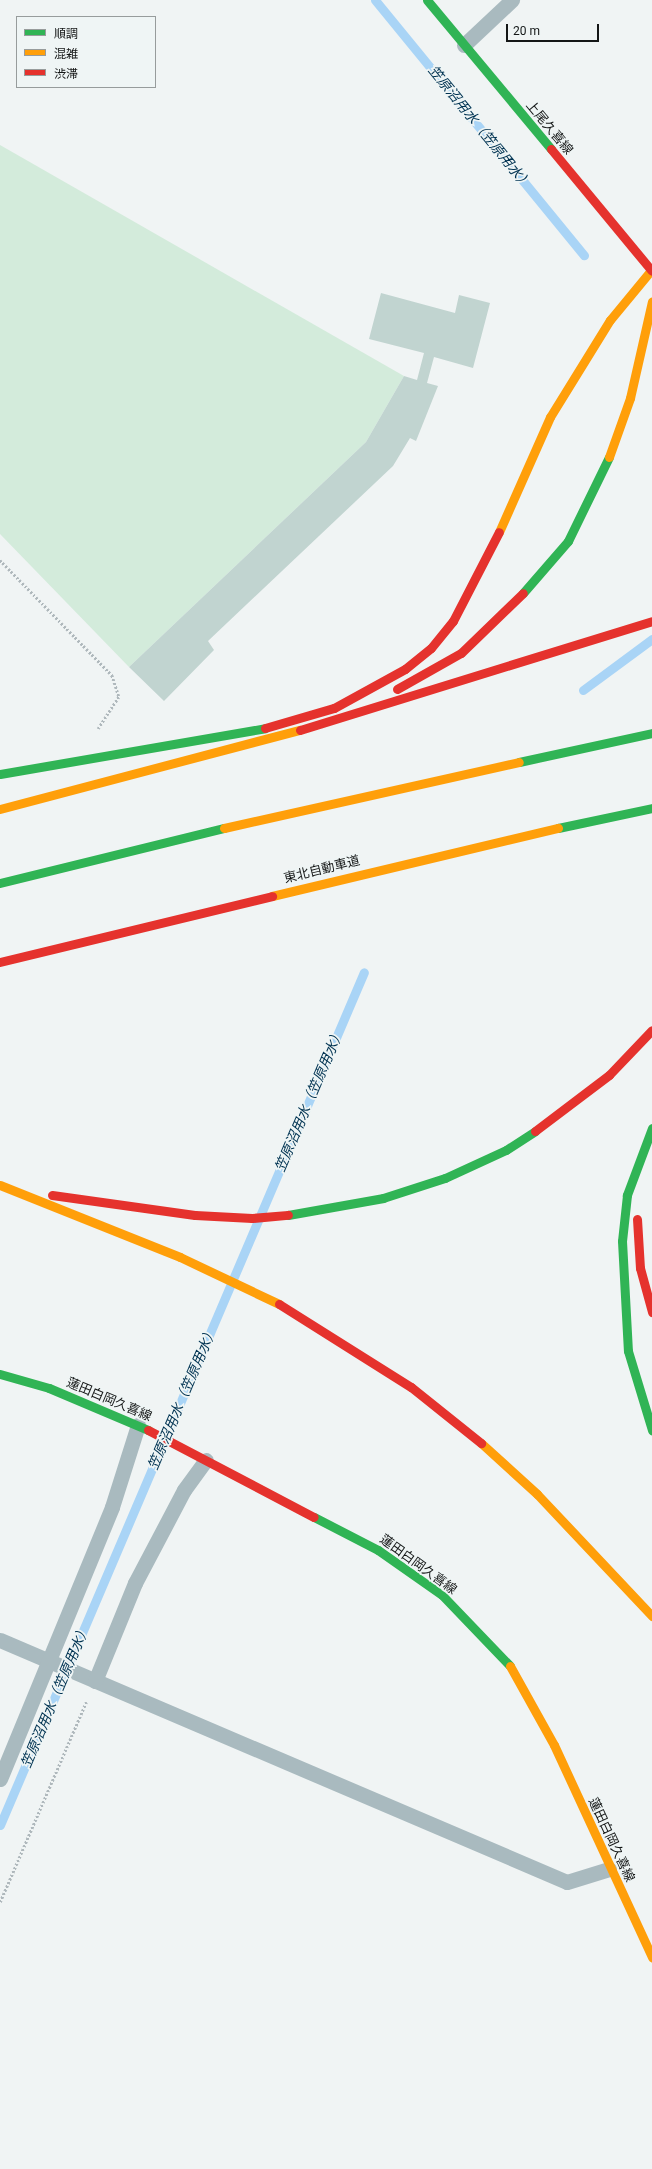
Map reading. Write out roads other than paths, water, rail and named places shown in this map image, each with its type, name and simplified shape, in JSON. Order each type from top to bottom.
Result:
[{"type":"main road","name":"上尾久喜線","points":[[427,0],[652,270]]},
{"type":"main road","points":[[0,774],[311,717],[374,689],[431,648],[453,621],[482,569],[556,407],[610,320],[652,270]]},
{"type":"main road","points":[[342,716],[461,653],[545,572],[568,541],[614,447],[630,398],[652,301]]},
{"type":"main road","points":[[0,809],[289,733],[652,621]]},
{"type":"main road","points":[[0,883],[213,830],[652,733]]},
{"type":"main road","name":"東北自動車道","points":[[0,962],[496,841],[652,808]]},
{"type":"main road","points":[[0,1184],[64,1197],[195,1215],[252,1218],[313,1213],[383,1198],[445,1178],[506,1150],[562,1113],[609,1075],[652,1030]]},
{"type":"main road","points":[[652,1128],[627,1196],[623,1297],[628,1351],[652,1430]]},
{"type":"main road","points":[[640,1160],[637,1241],[652,1312]]},
{"type":"main road","points":[[0,1184],[180,1257],[269,1298],[411,1387],[474,1436],[537,1494],[652,1616]]},
{"type":"main road","name":"蓮田白岡久喜線","points":[[0,1374],[49,1388],[138,1425],[378,1550],[442,1595],[508,1662],[554,1745],[610,1869],[652,1956]]},
{"type":"lane","points":[[464,45],[512,0]]},
{"type":"lane","points":[[0,1779],[51,1662],[112,1508],[138,1425]]},
{"type":"lane","points":[[95,1681],[135,1583],[184,1490],[206,1460]]},
{"type":"lane","points":[[0,1640],[567,1882],[610,1869]]},
{"type":"waterway","name":"笠原沼用水（笠原用水）","points":[[375,0],[584,255]]},
{"type":"waterway","name":"笠原沼用水（笠原用水）","points":[[583,690],[652,639]]},
{"type":"waterway","name":"笠原沼用水（笠原用水）","points":[[0,1825],[364,972]]}]
